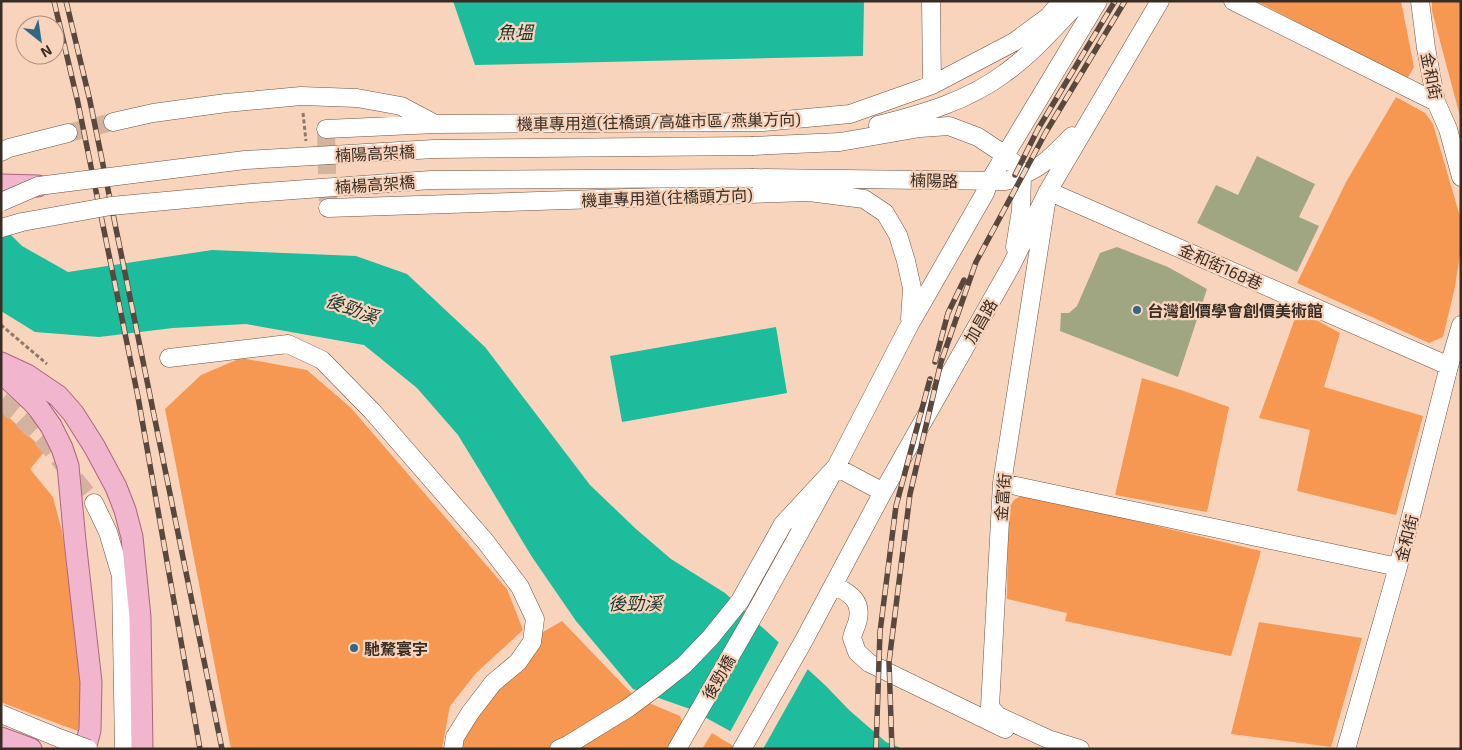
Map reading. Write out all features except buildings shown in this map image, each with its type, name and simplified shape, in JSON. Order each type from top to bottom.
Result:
[{"type":"main road","points":[[1,185],[38,186]]},
{"type":"main road","points":[[1,363],[28,376],[58,396],[73,413],[94,446],[116,487],[125,510],[132,537],[140,618],[142,749]]},
{"type":"main road","points":[[1,372],[39,409],[51,426],[62,448],[68,466],[91,682],[90,730],[86,749]]},
{"type":"main road","points":[[1,738],[31,749]]},
{"type":"street","points":[[931,1],[932,85]]},
{"type":"street","name":"機車專用道(往橋頭/高雄市區/燕巢方向)","points":[[436,124],[763,122],[850,114],[932,85],[1014,42],[1048,16],[1062,1]]},
{"type":"street","points":[[753,146],[849,132],[929,111],[961,98],[991,83],[1019,62],[1080,1]]},
{"type":"street","points":[[559,749],[628,708],[684,665],[710,638],[740,601],[784,524],[836,467],[910,324],[985,193],[989,182],[1098,1]]},
{"type":"street","name":"加昌路","points":[[742,749],[803,642],[883,492],[1011,266],[1048,190],[1160,1]]},
{"type":"street","points":[[1233,1],[1436,102]]},
{"type":"street","name":"金和街","points":[[1420,1],[1436,102],[1448,129],[1461,177]]},
{"type":"street","points":[[113,122],[154,113],[226,103],[302,96],[357,98],[401,106],[436,124]]},
{"type":"street","name":"楠陽路","points":[[752,178],[1006,181],[1022,176],[1041,166],[1091,116]]},
{"type":"street","points":[[326,129],[436,124]]},
{"type":"street","points":[[753,146],[840,142],[920,128],[949,126],[978,137],[1005,154],[1016,164],[1022,176],[1021,210],[1011,266]]},
{"type":"street","points":[[5,150],[68,133]]},
{"type":"street","name":"楠陽高架橋","points":[[1,202],[38,186],[245,160],[424,150],[753,146]]},
{"type":"street","name":"楠楊高架橋","points":[[1,228],[22,222],[111,206],[252,193],[431,180],[752,178]]},
{"type":"street","points":[[833,178],[864,199]]},
{"type":"street","name":"金和街168巷","points":[[1048,190],[1449,366]]},
{"type":"street","name":"金富街","points":[[1048,190],[1002,483],[990,707],[998,716],[1048,739],[1080,749]]},
{"type":"street","name":"機車專用道(往橋頭方向)","points":[[328,208],[809,192],[864,199],[884,213],[898,235],[912,288],[910,324]]},
{"type":"street","name":"金和街","points":[[1346,749],[1398,568],[1461,325]]},
{"type":"street","points":[[170,358],[288,344],[322,360],[372,411],[448,498],[485,541],[520,587],[535,620],[532,642],[518,662],[493,684],[470,713],[455,737],[453,749]]},
{"type":"street","points":[[836,467],[883,492]]},
{"type":"street","name":"後勁橋","points":[[680,744],[836,467]]},
{"type":"street","points":[[1002,483],[1398,568]]},
{"type":"street","points":[[94,502],[108,532],[121,576],[124,749]]},
{"type":"street","points":[[834,585],[852,595],[856,601],[858,620],[852,638],[858,652],[869,663],[1046,749]]},
{"type":"street","points":[[1,714],[86,749]]},
{"type":"path","points":[[302,96],[306,147]]},
{"type":"shaded area","points":[[1256,1],[1401,1],[1414,67],[1407,79]]},
{"type":"shaded area","points":[[1432,1],[1461,1],[1461,120],[1432,11]]},
{"type":"shaded area","points":[[1396,97],[1425,113],[1433,124],[1461,220],[1461,248],[1455,287],[1443,337],[1429,343],[1297,283],[1346,182]]},
{"type":"shaded area","points":[[1298,310],[1340,333],[1324,387],[1423,416],[1396,515],[1297,491],[1310,430],[1259,418]]},
{"type":"shaded area","points":[[241,358],[307,370],[351,408],[507,589],[523,630],[476,673],[450,706],[442,749],[231,749],[165,409],[201,375]]},
{"type":"shaded area","points":[[1142,378],[1229,407],[1207,512],[1115,495]]},
{"type":"shaded area","points":[[1,410],[45,451],[30,469],[53,497],[62,531],[79,649],[82,712],[78,731],[1,702]]},
{"type":"shaded area","points":[[1024,494],[1261,551],[1231,656],[1065,621],[1067,613],[1007,599],[1008,509],[1014,500]]},
{"type":"shaded area","points":[[562,621],[635,697],[680,716],[684,726],[670,749],[461,749],[462,734],[497,673],[543,632]]},
{"type":"shaded area","points":[[1259,622],[1362,638],[1331,747],[1231,734]]},
{"type":"shaded area","points":[[712,733],[735,747],[734,749],[702,749]]},
{"type":"water","name":"魚塭","points":[[453,1],[864,1],[863,56],[475,65]]},
{"type":"water","name":"後勁溪","points":[[1,225],[22,246],[68,272],[212,250],[356,256],[407,274],[485,347],[590,485],[671,559],[725,593],[826,686],[849,710],[886,742],[903,749],[750,749],[730,731],[690,709],[633,689],[576,621],[532,557],[458,435],[417,388],[364,345],[246,324],[173,328],[99,337],[35,332],[1,311]]},
{"type":"water","points":[[776,327],[787,393],[622,422],[610,356]]},
{"type":"pier","points":[[780,640],[809,667],[763,749],[746,749],[729,734]]},
{"type":"tunnel","points":[[68,133],[113,122]]},
{"type":"tunnel","points":[[326,129],[328,208]]},
{"type":"tunnel","points":[[1,401],[48,445],[94,503]]},
{"type":"railway","points":[[54,1],[78,103],[138,397],[200,749]]},
{"type":"railway","points":[[66,1],[90,101],[222,749]]},
{"type":"railway","points":[[1015,175],[1038,129],[1115,1]]},
{"type":"railway","points":[[892,749],[889,662],[910,494],[941,362],[976,262],[1046,132],[1125,1]]},
{"type":"railway","points":[[935,362],[948,313],[964,280]]},
{"type":"railway","points":[[876,749],[880,632],[896,506],[930,379]]},
{"type":"place","name":"台灣創價學會創價美術館","points":[[1137,310]]},
{"type":"place","name":"馳騖寰宇","points":[[354,648]]}]
